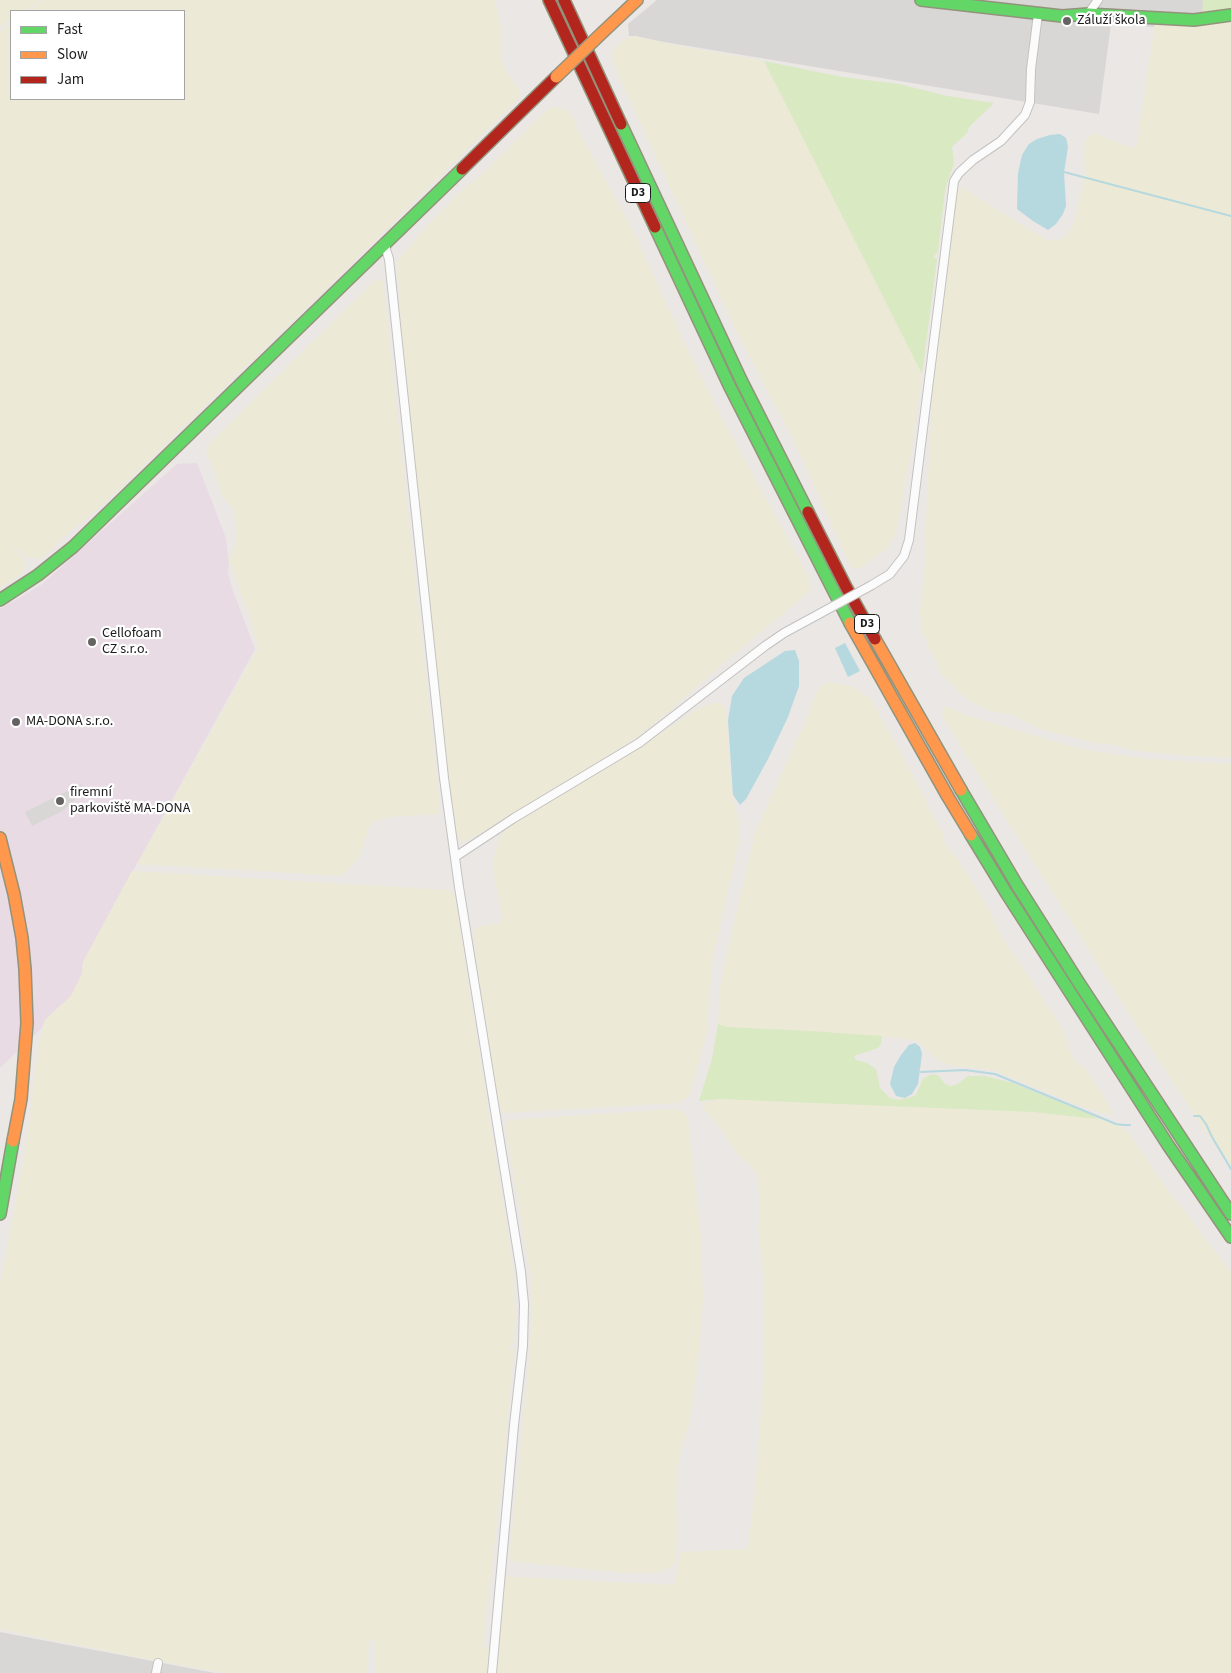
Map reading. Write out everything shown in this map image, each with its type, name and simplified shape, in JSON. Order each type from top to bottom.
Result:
[{"type":"main road","name":"D3","points":[[549,0],[733,394],[825,575],[885,686],[948,797],[1007,894],[1153,1121],[1231,1237]]},
{"type":"main road","name":"D3","points":[[564,0],[669,229],[741,380],[846,587],[960,789],[1032,909],[1089,1000],[1231,1214]]},
{"type":"main road","points":[[0,600],[38,575],[73,547],[384,243],[637,0]]},
{"type":"main road","points":[[921,0],[1062,16],[1088,14],[1194,20],[1231,15]]},
{"type":"main road","points":[[0,838],[9,870],[22,938],[27,1023],[21,1099],[0,1214]]},
{"type":"street","points":[[1088,14],[1098,0]]},
{"type":"street","points":[[455,857],[514,818],[638,743],[784,633],[890,574],[904,556],[908,540],[952,189],[959,173],[1001,141],[1025,115],[1030,102],[1031,69],[1038,14]]},
{"type":"street","points":[[384,243],[389,259],[436,708],[455,857],[521,1272],[524,1310],[523,1346],[514,1425],[492,1673]]},
{"type":"street","points":[[156,1673],[158,1663]]},
{"type":"shaded area","points":[[0,0],[42,0],[27,10],[10,10],[10,21],[0,27]]},
{"type":"shaded area","points":[[45,0],[495,0],[502,31],[502,60],[506,71],[520,94],[517,100],[337,278],[112,496],[72,529],[42,558],[27,558],[4,539],[26,563],[25,569],[20,575],[0,588],[0,31],[10,24],[10,100],[185,100],[185,10],[30,10]]},
{"type":"shaded area","points":[[657,0],[1203,0],[1203,16],[1231,11],[1231,21],[1198,26],[1155,23],[1154,27],[1111,24],[1099,114],[629,36],[628,24]]},
{"type":"shaded area","points":[[1231,21],[1231,758],[1130,750],[1111,744],[1095,743],[1039,729],[1013,715],[986,710],[965,698],[942,675],[921,630],[920,610],[925,565],[932,400],[955,189],[962,188],[1047,240],[1058,241],[1072,228],[1076,215],[1085,174],[1085,142],[1089,135],[1096,134],[1136,149],[1155,23],[1198,26]]},
{"type":"shaded area","points":[[635,36],[764,61],[922,374],[912,447],[897,529],[887,549],[859,569],[851,567],[791,435],[740,339],[615,68],[612,55],[616,46],[627,38]]},
{"type":"shaded area","points":[[556,107],[566,110],[573,116],[579,133],[630,224],[685,344],[722,418],[809,577],[811,588],[809,592],[637,737],[521,810],[463,842],[460,841],[455,831],[448,772],[403,348],[397,262],[423,230],[465,187],[477,179],[548,109]]},
{"type":"shaded area","points":[[379,280],[383,282],[440,807],[438,814],[390,817],[375,821],[370,825],[360,857],[342,876],[137,864],[258,648],[250,618],[229,559],[237,541],[234,509],[223,498],[206,453],[211,442],[374,281]]},
{"type":"shaded area","points":[[197,463],[226,538],[228,572],[231,585],[255,649],[83,962],[82,974],[71,996],[45,1020],[42,1028],[0,1068],[0,609],[41,585],[177,464]]},
{"type":"shaded area","points":[[826,683],[851,686],[870,698],[907,764],[943,835],[946,845],[958,859],[987,906],[1005,943],[1058,1022],[1066,1036],[1071,1055],[1075,1061],[1085,1068],[1108,1103],[1111,1114],[1080,1106],[993,1070],[948,1065],[936,1059],[919,1042],[908,1039],[810,1031],[726,1027],[718,1024],[720,987],[755,833],[817,691]]},
{"type":"shaded area","points":[[712,703],[723,705],[726,709],[731,785],[739,821],[740,838],[713,957],[706,1037],[689,1096],[679,1103],[504,1113],[499,1106],[497,1095],[473,935],[475,929],[480,926],[501,923],[502,918],[494,875],[494,858],[499,837],[506,828],[621,759],[696,710]]},
{"type":"shaded area","points":[[945,706],[966,715],[1077,748],[1151,759],[1231,764],[1231,1166],[1202,1127],[1150,1047],[964,752],[942,714]]},
{"type":"shaded area","name":"firemní parkoviště MA-DONA","points":[[82,784],[85,791],[61,812],[32,826],[25,812]]},
{"type":"shaded area","points":[[132,871],[448,890],[454,893],[514,1274],[514,1343],[507,1348],[514,1349],[503,1469],[483,1645],[479,1647],[491,1647],[496,1576],[675,1585],[680,1552],[748,1549],[755,1490],[763,1386],[764,1279],[758,1229],[760,1208],[755,1171],[736,1153],[721,1129],[703,1108],[702,1103],[719,1099],[1033,1112],[1102,1119],[1116,1124],[1129,1133],[1166,1187],[1231,1272],[1231,1673],[376,1673],[374,1640],[369,1639],[368,1673],[224,1673],[0,1629],[0,1284],[26,1146],[38,1047],[45,1020],[71,996],[82,974],[83,962]]},
{"type":"shaded area","points":[[675,1109],[684,1112],[688,1119],[701,1238],[703,1302],[698,1363],[690,1422],[678,1464],[676,1559],[673,1566],[657,1573],[624,1573],[509,1561],[532,1314],[531,1279],[505,1124],[509,1120]]},
{"type":"shaded area","points":[[0,1632],[215,1673],[0,1673]]},
{"type":"green space","points":[[1203,0],[1231,0],[1231,11],[1202,16]]},
{"type":"green space","points":[[764,61],[842,77],[899,84],[947,96],[994,103],[969,127],[967,133],[952,147],[954,163],[945,190],[938,252],[933,257],[937,259],[922,374]]},
{"type":"green space","points":[[718,1024],[726,1027],[882,1036],[881,1044],[878,1048],[854,1057],[856,1060],[867,1063],[876,1069],[880,1088],[890,1098],[899,1100],[915,1096],[923,1079],[934,1074],[939,1076],[945,1084],[951,1086],[958,1084],[968,1076],[985,1076],[1013,1083],[1098,1119],[1033,1112],[719,1099],[699,1101],[712,1059]]},
{"type":"water","points":[[1060,134],[1066,138],[1068,147],[1064,172],[1066,206],[1056,224],[1048,230],[1017,209],[1018,173],[1022,155],[1029,144],[1037,139]]},
{"type":"water","points":[[845,643],[860,671],[848,677],[835,648]]},
{"type":"water","points":[[795,650],[799,661],[799,686],[788,717],[768,759],[746,799],[740,805],[733,795],[728,720],[732,696],[744,678],[785,651]]},
{"type":"water","points":[[915,1043],[920,1047],[922,1054],[918,1084],[912,1094],[905,1098],[896,1096],[890,1084],[894,1067],[909,1045]]},
{"type":"waterway","points":[[1064,172],[1231,216]]},
{"type":"waterway","points":[[921,1072],[965,1070],[995,1074],[1116,1124],[1130,1125]]},
{"type":"waterway","points":[[1194,1116],[1200,1116],[1206,1124],[1231,1169]]},
{"type":"traffic: fast","points":[[921,0],[1062,16],[1088,14],[1194,20],[1231,15]]},
{"type":"traffic: fast","points":[[621,124],[741,380],[808,512]]},
{"type":"traffic: fast","points":[[0,600],[38,575],[73,547],[462,169]]},
{"type":"traffic: fast","points":[[655,227],[729,385],[850,623]]},
{"type":"traffic: fast","points":[[961,790],[1017,885],[1079,983],[1231,1214]]},
{"type":"traffic: fast","points":[[971,835],[1168,1145],[1231,1237]]},
{"type":"traffic: fast","points":[[0,1214],[13,1141]]},
{"type":"traffic: slow","points":[[604,31],[637,0]]},
{"type":"traffic: slow","points":[[556,77],[604,31]]},
{"type":"traffic: slow","points":[[850,623],[971,835]]},
{"type":"traffic: slow","points":[[875,639],[961,790]]},
{"type":"traffic: slow","points":[[0,838],[14,894],[22,938],[25,969],[27,1023],[21,1099],[13,1141]]},
{"type":"traffic: jam","points":[[549,0],[655,227]]},
{"type":"traffic: jam","points":[[564,0],[621,124]]},
{"type":"traffic: jam","points":[[462,169],[556,77]]},
{"type":"traffic: jam","points":[[808,512],[875,639]]},
{"type":"place","name":"Záluží škola","points":[[1067,21]]},
{"type":"place","name":"Cellofoam CZ s.r.o.","points":[[92,642]]},
{"type":"place","name":"MA-DONA s.r.o.","points":[[16,722]]},
{"type":"place","name":"firemní parkoviště MA-DONA","points":[[60,801]]}]
